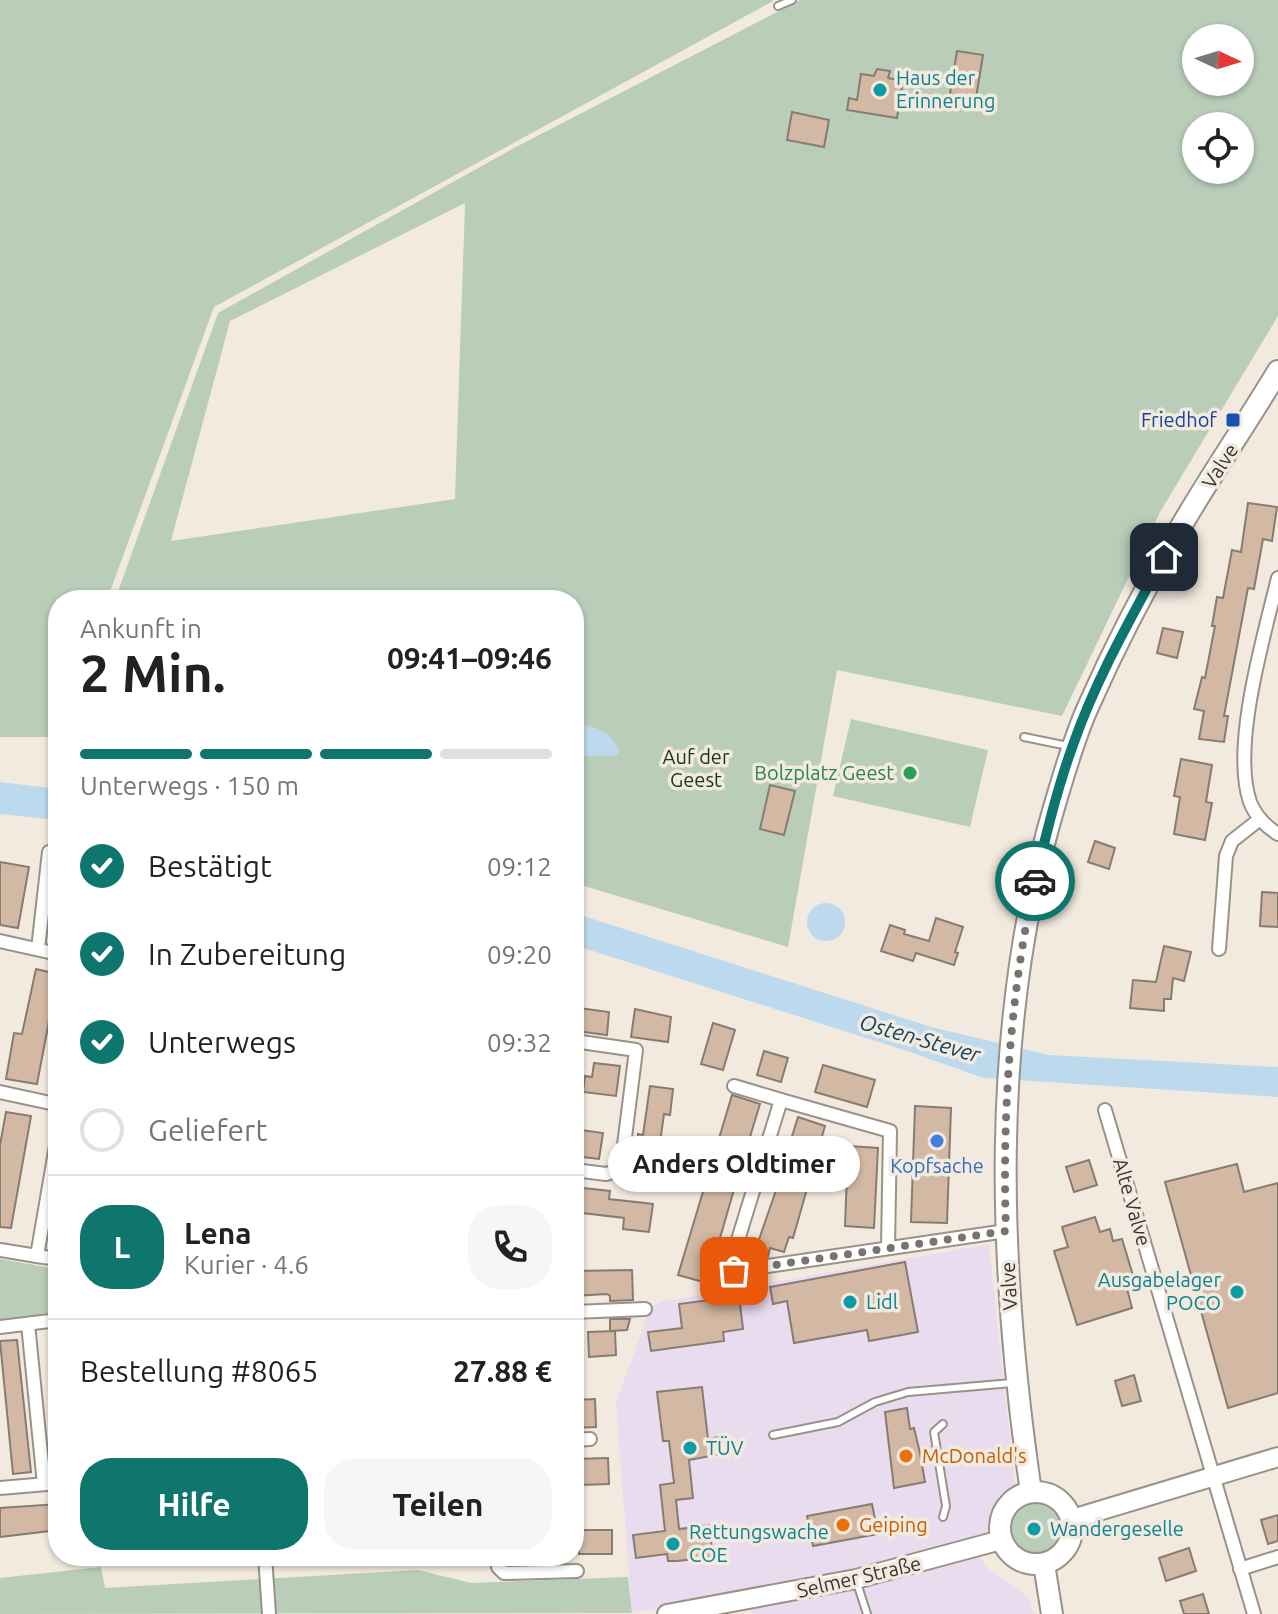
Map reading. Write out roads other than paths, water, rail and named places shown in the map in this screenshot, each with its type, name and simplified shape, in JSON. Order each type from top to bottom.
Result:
[{"type":"main road","name":"Valve","points":[[1031,1492],[1016,1383],[1006,1231],[1008,1098],[1018,972],[1034,883],[1072,746],[1126,626],[1177,534],[1278,371]]},
{"type":"main road","points":[[1072,1519],[1278,1457]]},
{"type":"main road","points":[[1031,1492],[1045,1492],[1057,1498],[1072,1519],[1072,1534],[1067,1548],[1057,1558],[1044,1564],[1031,1565],[1018,1560],[1001,1540],[1000,1524],[1005,1509],[1016,1497],[1031,1492]]},
{"type":"main road","name":"Selmer Straße","points":[[667,1614],[748,1606],[1001,1540]]},
{"type":"main road","points":[[1044,1564],[1052,1614]]},
{"type":"street","points":[[1278,578],[1266,625],[1245,741],[1246,788],[1251,806],[1260,819],[1278,834]]},
{"type":"street","points":[[1219,949],[1226,856],[1232,841],[1260,819]]},
{"type":"street","points":[[38,949],[48,861]]},
{"type":"street","points":[[0,941],[48,952]]},
{"type":"street","points":[[584,1042],[636,1050],[622,1161],[617,1171],[606,1174],[584,1171]]},
{"type":"street","points":[[734,1086],[890,1131],[888,1248]]},
{"type":"street","points":[[0,1092],[48,1107]]},
{"type":"street","points":[[781,1100],[733,1256],[734,1271],[753,1271],[1006,1231]]},
{"type":"street","name":"Alte Valve","points":[[1105,1110],[1254,1614]]},
{"type":"street","points":[[37,1256],[48,1225]]},
{"type":"street","points":[[0,1250],[48,1258]]},
{"type":"street","points":[[584,1312],[645,1309]]},
{"type":"street","points":[[0,1327],[48,1321]]},
{"type":"street","points":[[28,1324],[44,1484]]},
{"type":"street","points":[[584,1439],[590,1439]]},
{"type":"street","points":[[0,1488],[48,1484]]},
{"type":"street","points":[[1240,1569],[1278,1557]]},
{"type":"street","points":[[266,1566],[269,1614]]},
{"type":"street","points":[[498,1566],[504,1573],[577,1571]]},
{"type":"lane","points":[[778,6],[792,0]]},
{"type":"lane","points":[[1024,737],[1072,746]]},
{"type":"lane","points":[[773,1435],[838,1422],[875,1402],[908,1392],[1016,1383]]},
{"type":"lane","points":[[943,1424],[934,1432],[945,1496],[943,1517]]},
{"type":"lane","points":[[856,1579],[867,1614]]},
{"type":"water","points":[[584,725],[606,733],[619,752],[615,756],[584,756]]},
{"type":"water","points":[[0,782],[48,788],[48,819],[0,814]]},
{"type":"water","points":[[826,903],[839,909],[845,922],[839,935],[826,941],[813,935],[807,922],[813,909]]},
{"type":"water","name":"Osten-Stever","points":[[584,916],[931,1027],[1049,1055],[1278,1067],[1278,1097],[984,1078],[584,948]]},
{"type":"place","name":"Haus der Erinnerung","points":[[880,90]]},
{"type":"place","name":"Friedhof","points":[[1233,420]]},
{"type":"place","name":"Bolzplatz Geest","points":[[910,773]]},
{"type":"place","name":"Kopfsache","points":[[937,1141]]},
{"type":"place","name":"Anders Oldtimer","points":[[734,1271]]},
{"type":"place","name":"Ausgabelager POCO","points":[[1237,1292]]},
{"type":"place","name":"Lidl","points":[[850,1302]]},
{"type":"place","name":"TÜV","points":[[690,1448]]},
{"type":"place","name":"McDonald's","points":[[906,1456]]},
{"type":"place","name":"Geiping","points":[[843,1525]]},
{"type":"place","name":"Wandergeselle","points":[[1034,1529]]},
{"type":"place","name":"Rettungswache COE","points":[[673,1544]]},
{"type":"park label","name":"Auf der Geest","points":[[696,768]]}]
